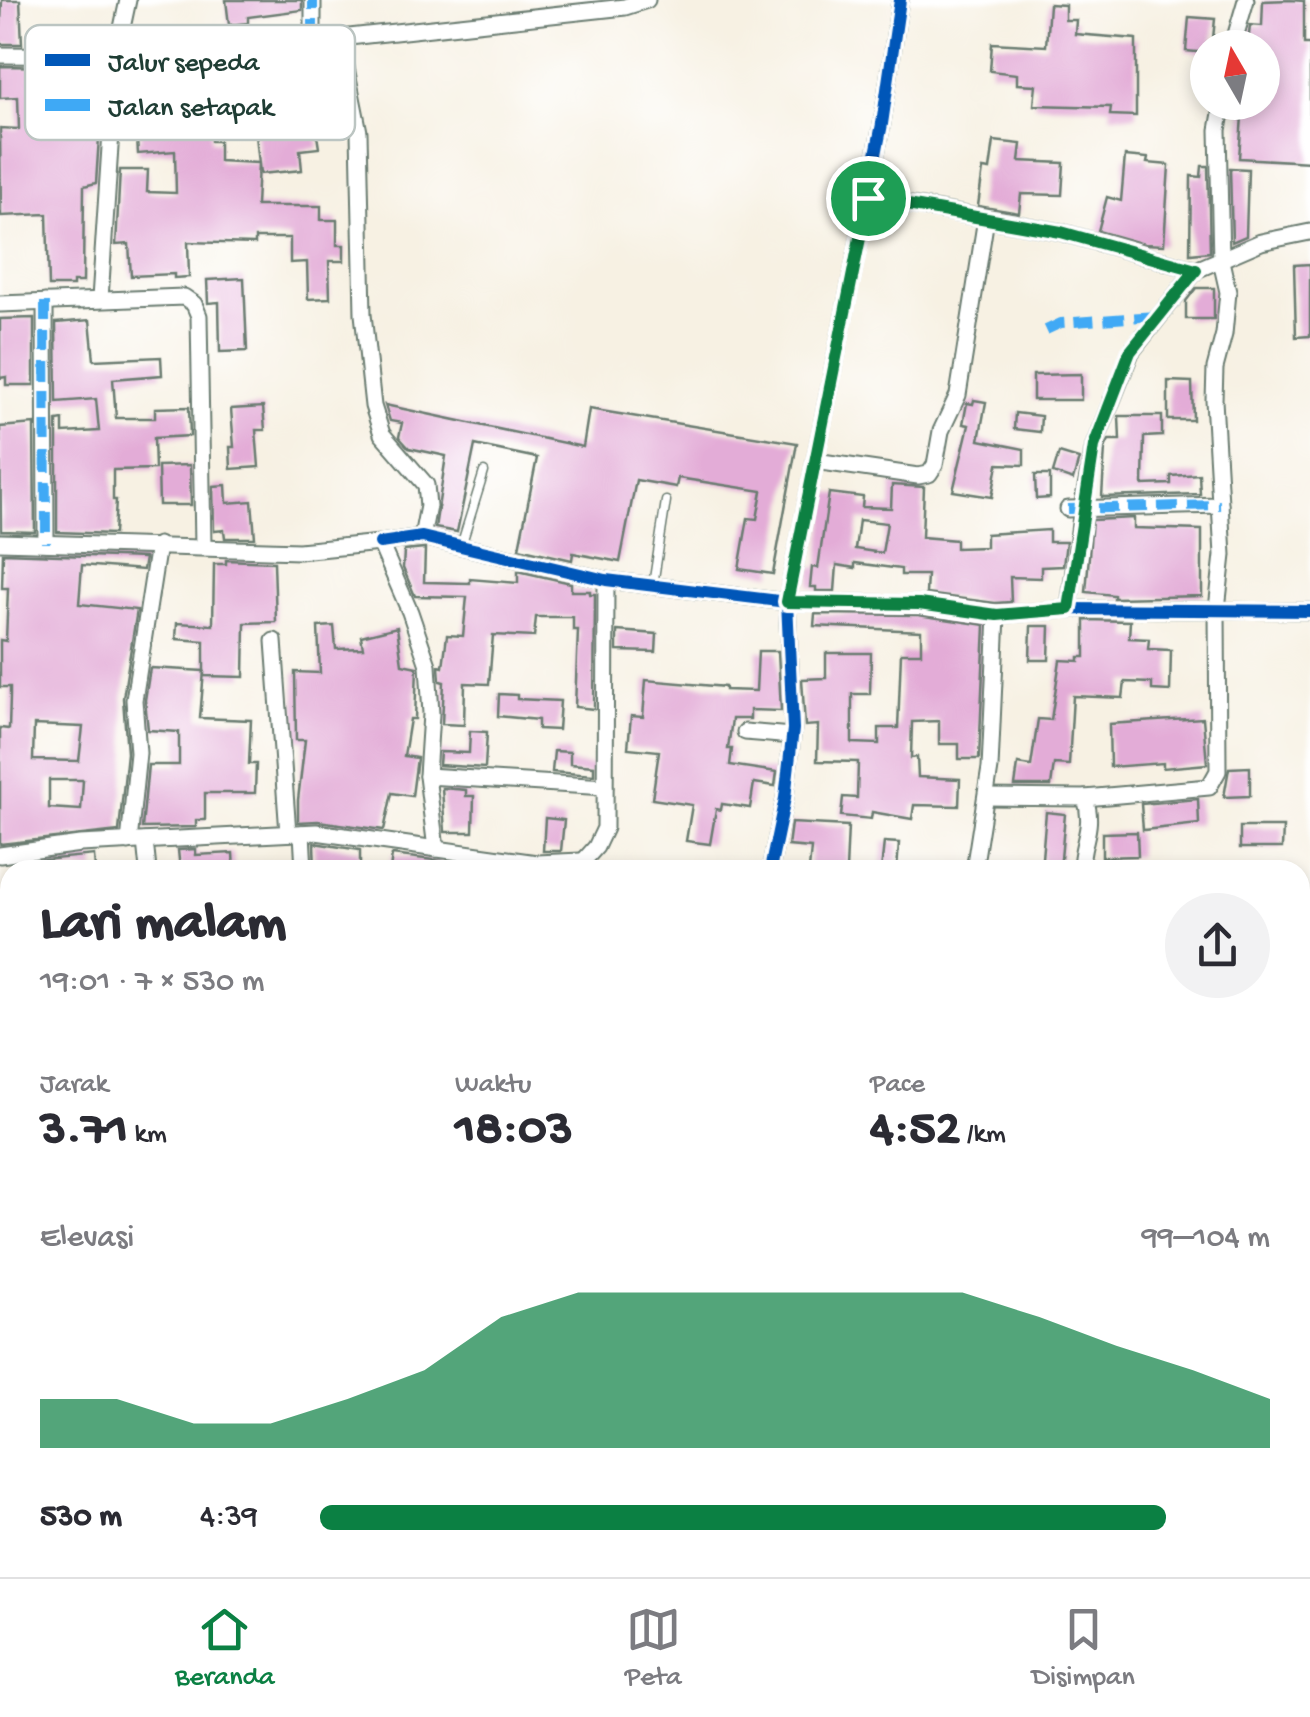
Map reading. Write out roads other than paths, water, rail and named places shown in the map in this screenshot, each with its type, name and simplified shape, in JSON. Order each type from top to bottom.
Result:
[{"type":"street","points":[[123,25],[128,0]]},
{"type":"street","points":[[355,36],[625,7],[647,0]]},
{"type":"street","points":[[772,860],[786,798],[792,736],[787,602],[868,198],[900,0]]},
{"type":"street","points":[[1237,30],[1246,0]]},
{"type":"street","points":[[0,55],[25,55]]},
{"type":"street","points":[[355,112],[359,132],[363,314],[373,406],[382,434],[426,485],[428,506],[422,537]]},
{"type":"street","points":[[987,798],[1086,798],[1209,787],[1218,771],[1217,609],[1223,554],[1214,400],[1228,292],[1221,260],[1220,120]]},
{"type":"street","points":[[100,299],[110,140]]},
{"type":"street","points":[[868,198],[1061,232],[1196,270]]},
{"type":"street","points":[[815,460],[918,476],[929,474],[958,396],[986,218]]},
{"type":"street","points":[[1069,609],[1075,508],[1130,352],[1196,270],[1261,242],[1310,232]]},
{"type":"street","points":[[0,304],[184,297],[194,304],[199,316],[203,546]]},
{"type":"street","points":[[45,302],[46,542]]},
{"type":"street","points":[[1075,508],[1220,504]]},
{"type":"street","points":[[0,542],[298,551],[422,537],[606,580],[787,602],[919,604],[997,615],[1069,609],[1310,611]]},
{"type":"street","points":[[380,543],[428,665],[431,714],[427,776],[436,849]]},
{"type":"street","points":[[144,860],[137,842],[134,700],[158,545]]},
{"type":"street","points":[[584,860],[596,848],[605,828],[606,580]]},
{"type":"street","points":[[976,860],[987,798],[997,615]]},
{"type":"street","points":[[274,641],[295,833],[302,860]]},
{"type":"street","points":[[745,732],[792,736]]},
{"type":"street","points":[[427,776],[606,787]]},
{"type":"street","points":[[1081,860],[1091,820],[1086,798]]},
{"type":"street","points":[[0,855],[80,844],[295,833],[509,860]]},
{"type":"street","points":[[453,860],[454,852]]},
{"type":"lane","points":[[460,546],[484,472]]},
{"type":"lane","points":[[653,586],[666,502]]}]
